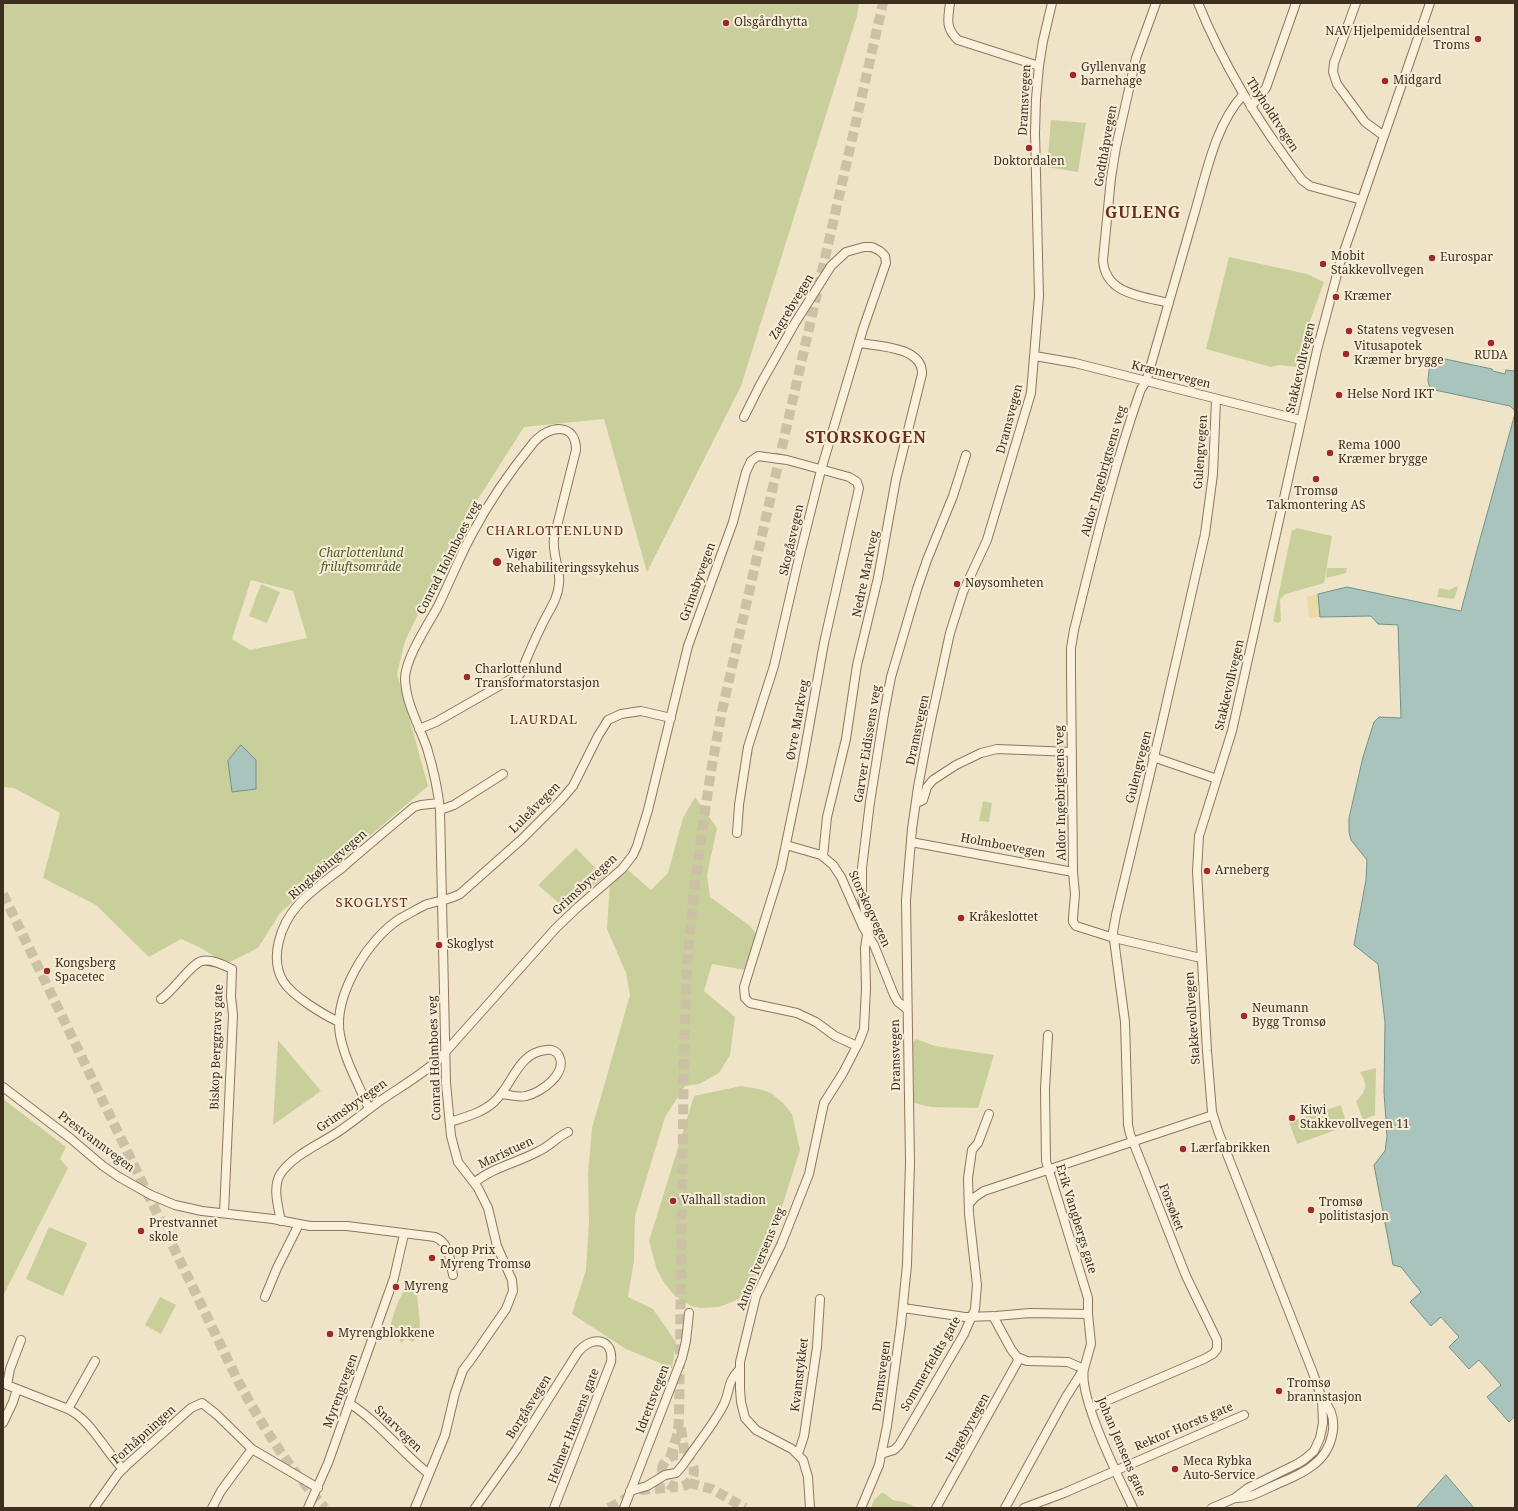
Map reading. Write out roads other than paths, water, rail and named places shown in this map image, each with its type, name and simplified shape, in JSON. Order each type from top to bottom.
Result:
[{"type":"street","points":[[950,3],[948,25],[951,33],[958,40],[1039,66]]},
{"type":"street","name":"Dramsvegen","points":[[861,1508],[876,1475],[890,1409],[907,1265],[910,1205],[906,900],[916,802],[928,734],[950,633],[963,592],[983,551],[998,507],[1029,400],[1035,356],[1039,296],[1035,133],[1039,66],[1052,3]]},
{"type":"street","name":"Godthåpvegen","points":[[1156,3],[1136,58],[1116,147],[1111,178],[1103,260],[1106,273],[1113,285],[1125,291],[1168,303]]},
{"type":"street","name":"Thyholdtvegen","points":[[1198,3],[1220,51],[1250,107],[1302,180],[1310,186],[1362,200]]},
{"type":"street","points":[[1250,107],[1266,88],[1296,3]]},
{"type":"street","points":[[1356,3],[1334,64],[1334,75],[1337,84],[1365,122],[1384,136]]},
{"type":"street","name":"Stakkevollvegen","points":[[1212,1508],[1235,1498],[1248,1497],[1294,1476],[1313,1465],[1323,1455],[1331,1439],[1334,1421],[1331,1411],[1322,1399],[1213,1115],[1209,1086],[1201,958],[1197,859],[1199,836],[1232,731],[1239,703],[1301,420],[1330,299],[1362,200],[1430,3]]},
{"type":"street","name":"Aldor Ingebrigtsens veg","points":[[1073,872],[1071,660],[1074,630],[1119,458],[1141,389],[1146,382],[1200,193],[1224,122],[1232,107],[1243,95]]},
{"type":"street","name":"Zagrebvegen","points":[[744,417],[760,385],[792,329],[831,266],[846,252],[858,248],[875,248],[885,256]]},
{"type":"street","name":"Skogåsvegen","points":[[738,833],[739,805],[748,747],[774,666],[821,470],[859,343],[886,263],[885,256]]},
{"type":"street","name":"Nedre Markveg","points":[[823,856],[827,817],[837,782],[846,739],[857,665],[878,578],[896,479],[922,374],[921,364],[911,354],[891,348],[859,343]]},
{"type":"street","name":"Kræmervegen","points":[[1035,356],[1075,363],[1301,420]]},
{"type":"street","name":"Gulengvegen","points":[[1133,1142],[1128,1124],[1126,1038],[1113,927],[1160,732],[1205,534],[1213,474],[1216,399]]},
{"type":"street","name":"Conrad Holmboes veg","points":[[415,1508],[445,1435],[455,1393],[463,1370],[506,1309],[513,1291],[512,1280],[497,1246],[488,1208],[478,1188],[458,1162],[453,1144],[446,1083],[439,806],[433,768],[409,702],[405,678],[409,662],[415,649],[472,534],[508,475],[538,438],[550,430],[562,429],[570,432],[574,437],[576,450],[555,532],[553,551],[560,577],[559,586],[555,599],[542,624],[520,674],[436,722],[419,729]]},
{"type":"street","name":"Garver Eidissens veg","points":[[857,1046],[864,1029],[865,1020],[865,948],[867,922],[862,895],[862,868],[870,802],[887,694],[921,578],[953,496],[966,454]]},
{"type":"street","name":"Grimsbyvegen","points":[[281,1221],[276,1191],[281,1173],[308,1151],[338,1132],[423,1072],[440,1058],[556,928],[578,907],[615,877],[633,855],[645,824],[688,646],[733,522],[746,472],[751,461],[758,456],[765,456],[787,460],[821,470]]},
{"type":"street","name":"Øvre Markveg","points":[[821,470],[854,479],[859,488],[824,643],[786,845],[778,879],[744,987],[745,998],[748,1002],[786,1010],[803,1016],[816,1022],[835,1036],[857,1046]]},
{"type":"street","name":"Luleåvegen","points":[[339,1022],[350,981],[362,958],[376,939],[400,919],[424,906],[453,898],[460,894],[516,844],[561,800],[573,786],[598,736],[608,720],[621,714],[641,711],[670,718]]},
{"type":"street","points":[[916,802],[923,800],[927,788],[933,780],[956,765],[981,753],[997,749],[1072,752]]},
{"type":"street","points":[[1153,757],[1217,779]]},
{"type":"street","points":[[439,806],[454,805],[503,774]]},
{"type":"street","name":"Ringkøbingvegen","points":[[339,1022],[309,1004],[291,990],[283,981],[279,971],[278,957],[279,939],[282,930],[298,904],[414,807],[421,804],[439,806]]},
{"type":"street","name":"Holmboevegen","points":[[911,842],[1073,872]]},
{"type":"street","name":"Storskogvegen","points":[[786,845],[823,856],[833,864],[841,877],[867,934],[874,945],[894,995],[898,1002],[907,1009]]},
{"type":"street","points":[[1073,872],[1075,894],[1073,915],[1074,925],[1082,929],[1114,938],[1201,958]]},
{"type":"street","name":"Biskop Berggravs gate","points":[[162,999],[195,964],[201,961],[214,962],[232,969],[231,997],[233,1015],[224,1214]]},
{"type":"street","points":[[339,1022],[340,1036],[344,1050],[369,1109]]},
{"type":"street","name":"Erik Vangbergs gate","points":[[1048,1035],[1045,1140],[1046,1161],[1088,1298],[1088,1314]]},
{"type":"street","name":"Anton Iversens veg","points":[[798,1454],[792,1449],[756,1430],[749,1424],[745,1418],[741,1402],[739,1370],[756,1296],[781,1245],[809,1174],[824,1104],[857,1046]]},
{"type":"street","points":[[450,1122],[483,1110],[493,1103],[502,1094],[520,1065],[527,1057],[535,1052],[550,1049],[558,1053],[560,1061],[558,1073],[542,1090],[526,1096],[518,1097],[502,1094]]},
{"type":"street","name":"Prestvannvegen","points":[[3,1087],[70,1138],[103,1166],[151,1195],[175,1205],[202,1211],[327,1227],[347,1226],[404,1234],[427,1235],[441,1239],[447,1249],[453,1275]]},
{"type":"street","points":[[903,1308],[965,1317],[972,1316],[977,1297],[977,1285],[970,1226],[968,1178],[972,1150],[978,1143],[989,1114]]},
{"type":"street","points":[[970,1204],[975,1197],[984,1192],[1213,1115]]},
{"type":"street","name":"Maristuen","points":[[474,1183],[489,1172],[542,1150],[560,1136],[568,1132]]},
{"type":"street","name":"Forsøket","points":[[1090,1408],[1204,1359],[1217,1349],[1217,1340],[1188,1281],[1133,1142]]},
{"type":"street","points":[[264,1297],[276,1268],[299,1224]]},
{"type":"street","name":"Myrengvegen","points":[[308,1508],[318,1488],[394,1278],[404,1234]]},
{"type":"street","name":"Kvamstykket","points":[[798,1454],[803,1443],[817,1347],[820,1298]]},
{"type":"street","name":"Idrettsvegen","points":[[624,1508],[682,1358],[686,1341],[689,1313]]},
{"type":"street","name":"Sommerfeldts gate","points":[[881,1454],[894,1450],[899,1445],[964,1334],[972,1316],[1030,1313],[1088,1314]]},
{"type":"street","points":[[1005,1508],[1066,1397],[1084,1369],[1091,1344],[1088,1314]]},
{"type":"street","points":[[993,1316],[1011,1349],[1019,1359],[1034,1362],[1068,1362],[1084,1369]]},
{"type":"street","points":[[21,1340],[10,1370],[8,1385],[68,1408],[85,1422],[123,1469]]},
{"type":"street","name":"Borgåsvegen","points":[[474,1508],[516,1450],[550,1395],[583,1346],[591,1341],[599,1341],[606,1344],[611,1352]]},
{"type":"street","name":"Helmer Hansens gate","points":[[554,1508],[608,1371],[611,1362],[611,1352]]},
{"type":"street","name":"Hagebyvegen","points":[[936,1508],[1019,1359]]},
{"type":"street","points":[[68,1408],[95,1361]]},
{"type":"street","name":"Johan Jensens gate","points":[[1084,1369],[1083,1380],[1090,1408],[1133,1508]]},
{"type":"street","points":[[630,1491],[647,1486],[665,1475],[676,1473],[683,1465],[721,1408],[727,1396],[729,1384],[739,1370]]},
{"type":"street","points":[[3,1423],[13,1402],[16,1389]]},
{"type":"street","name":"Snarvegen","points":[[349,1403],[371,1419],[407,1455],[429,1474]]},
{"type":"street","name":"Forhåpningen","points":[[94,1508],[123,1469],[191,1408],[200,1404],[206,1406],[252,1449]]},
{"type":"street","name":"Rektor Horsts gate","points":[[1024,1508],[1064,1493],[1244,1415]]},
{"type":"street","points":[[212,1508],[221,1491],[252,1449],[318,1488]]},
{"type":"street","points":[[798,1454],[805,1462],[810,1508]]},
{"type":"water","points":[[1431,356],[1492,369],[1493,371],[1505,374],[1506,370],[1515,371],[1515,411],[1510,406],[1430,389],[1428,381]]},
{"type":"water","points":[[1515,414],[1515,1416],[1509,1422],[1487,1397],[1501,1385],[1479,1360],[1469,1369],[1449,1347],[1459,1337],[1441,1317],[1431,1326],[1410,1302],[1421,1292],[1401,1267],[1393,1265],[1374,1165],[1385,1151],[1387,1136],[1384,1092],[1385,1022],[1378,964],[1354,945],[1366,880],[1367,860],[1351,840],[1349,832],[1349,818],[1363,757],[1374,722],[1379,717],[1401,718],[1398,625],[1378,624],[1371,616],[1320,617],[1318,594],[1347,587],[1461,611]]},
{"type":"water","points":[[241,745],[256,760],[256,789],[232,792],[228,761]]},
{"type":"water","points":[[1446,1475],[1474,1508],[1416,1508],[1443,1478]]},
{"type":"tunnel","points":[[670,1458],[678,1432],[679,1419],[684,1051],[687,965],[702,831],[722,711],[883,3]]},
{"type":"tunnel","points":[[3,894],[238,1381],[278,1448],[325,1508]]},
{"type":"tunnel","points":[[681,1428],[685,1457]]},
{"type":"tunnel","points":[[678,1455],[689,1460],[694,1471],[689,1482],[678,1487],[667,1482],[662,1471],[667,1460],[678,1455]]},
{"type":"tunnel","points":[[689,1483],[712,1489],[745,1508]]},
{"type":"tunnel","points":[[640,1490],[676,1487]]},
{"type":"tunnel","points":[[609,1508],[635,1493]]},
{"type":"place","name":"Olsgårdhytta","points":[[726,23]]},
{"type":"place","name":"NAV Hjelpemiddelsentral Troms","points":[[1478,39]]},
{"type":"place","name":"Gyllenvang barnehage","points":[[1073,75]]},
{"type":"place","name":"Midgard","points":[[1385,81]]},
{"type":"place","name":"Doktordalen","points":[[1029,148]]},
{"type":"place","name":"Eurospar","points":[[1432,258]]},
{"type":"place","name":"Mobit Stakkevollvegen","points":[[1323,264]]},
{"type":"place","name":"Kræmer","points":[[1336,297]]},
{"type":"place","name":"Statens vegvesen","points":[[1349,331]]},
{"type":"place","name":"RUDA","points":[[1491,343]]},
{"type":"place","name":"Vitusapotek Kræmer brygge","points":[[1346,354]]},
{"type":"place","name":"Helse Nord IKT","points":[[1339,395]]},
{"type":"place","name":"Rema 1000 Kræmer brygge","points":[[1330,453]]},
{"type":"place","name":"Tromsø Takmontering AS","points":[[1316,479]]},
{"type":"place","name":"Vigør Rehabiliteringssykehus","points":[[497,562]]},
{"type":"place","name":"Nøysomheten","points":[[957,584]]},
{"type":"place","name":"Charlottenlund Transformatorstasjon","points":[[467,677]]},
{"type":"place","name":"Arneberg","points":[[1207,871]]},
{"type":"place","name":"Kråkeslottet","points":[[961,918]]},
{"type":"place","name":"Skoglyst","points":[[439,945]]},
{"type":"place","name":"Kongsberg Spacetec","points":[[47,971]]},
{"type":"place","name":"Neumann Bygg Tromsø","points":[[1244,1016]]},
{"type":"place","name":"Kiwi Stakkevollvegen 11","points":[[1292,1118]]},
{"type":"place","name":"Lærfabrikken","points":[[1183,1149]]},
{"type":"place","name":"Valhall stadion","points":[[673,1201]]},
{"type":"place","name":"Tromsø politistasjon","points":[[1311,1210]]},
{"type":"place","name":"Prestvannet skole","points":[[141,1231]]},
{"type":"place","name":"Coop Prix Myreng Tromsø","points":[[432,1258]]},
{"type":"place","name":"Myreng","points":[[396,1287]]},
{"type":"place","name":"Myrengblokkene","points":[[330,1334]]},
{"type":"place","name":"Tromsø brannstasjon","points":[[1279,1391]]},
{"type":"place","name":"Meca Rybka Auto-Service","points":[[1175,1469]]},
{"type":"district","name":"GULENG","points":[[1143,213]]},
{"type":"district","name":"STORSKOGEN","points":[[866,438]]},
{"type":"district","name":"CHARLOTTENLUND","points":[[555,531]]},
{"type":"district","name":"LAURDAL","points":[[544,720]]},
{"type":"district","name":"SKOGLYST","points":[[372,903]]},
{"type":"park label","name":"Charlottenlund friluftsområde","points":[[361,561]]}]
